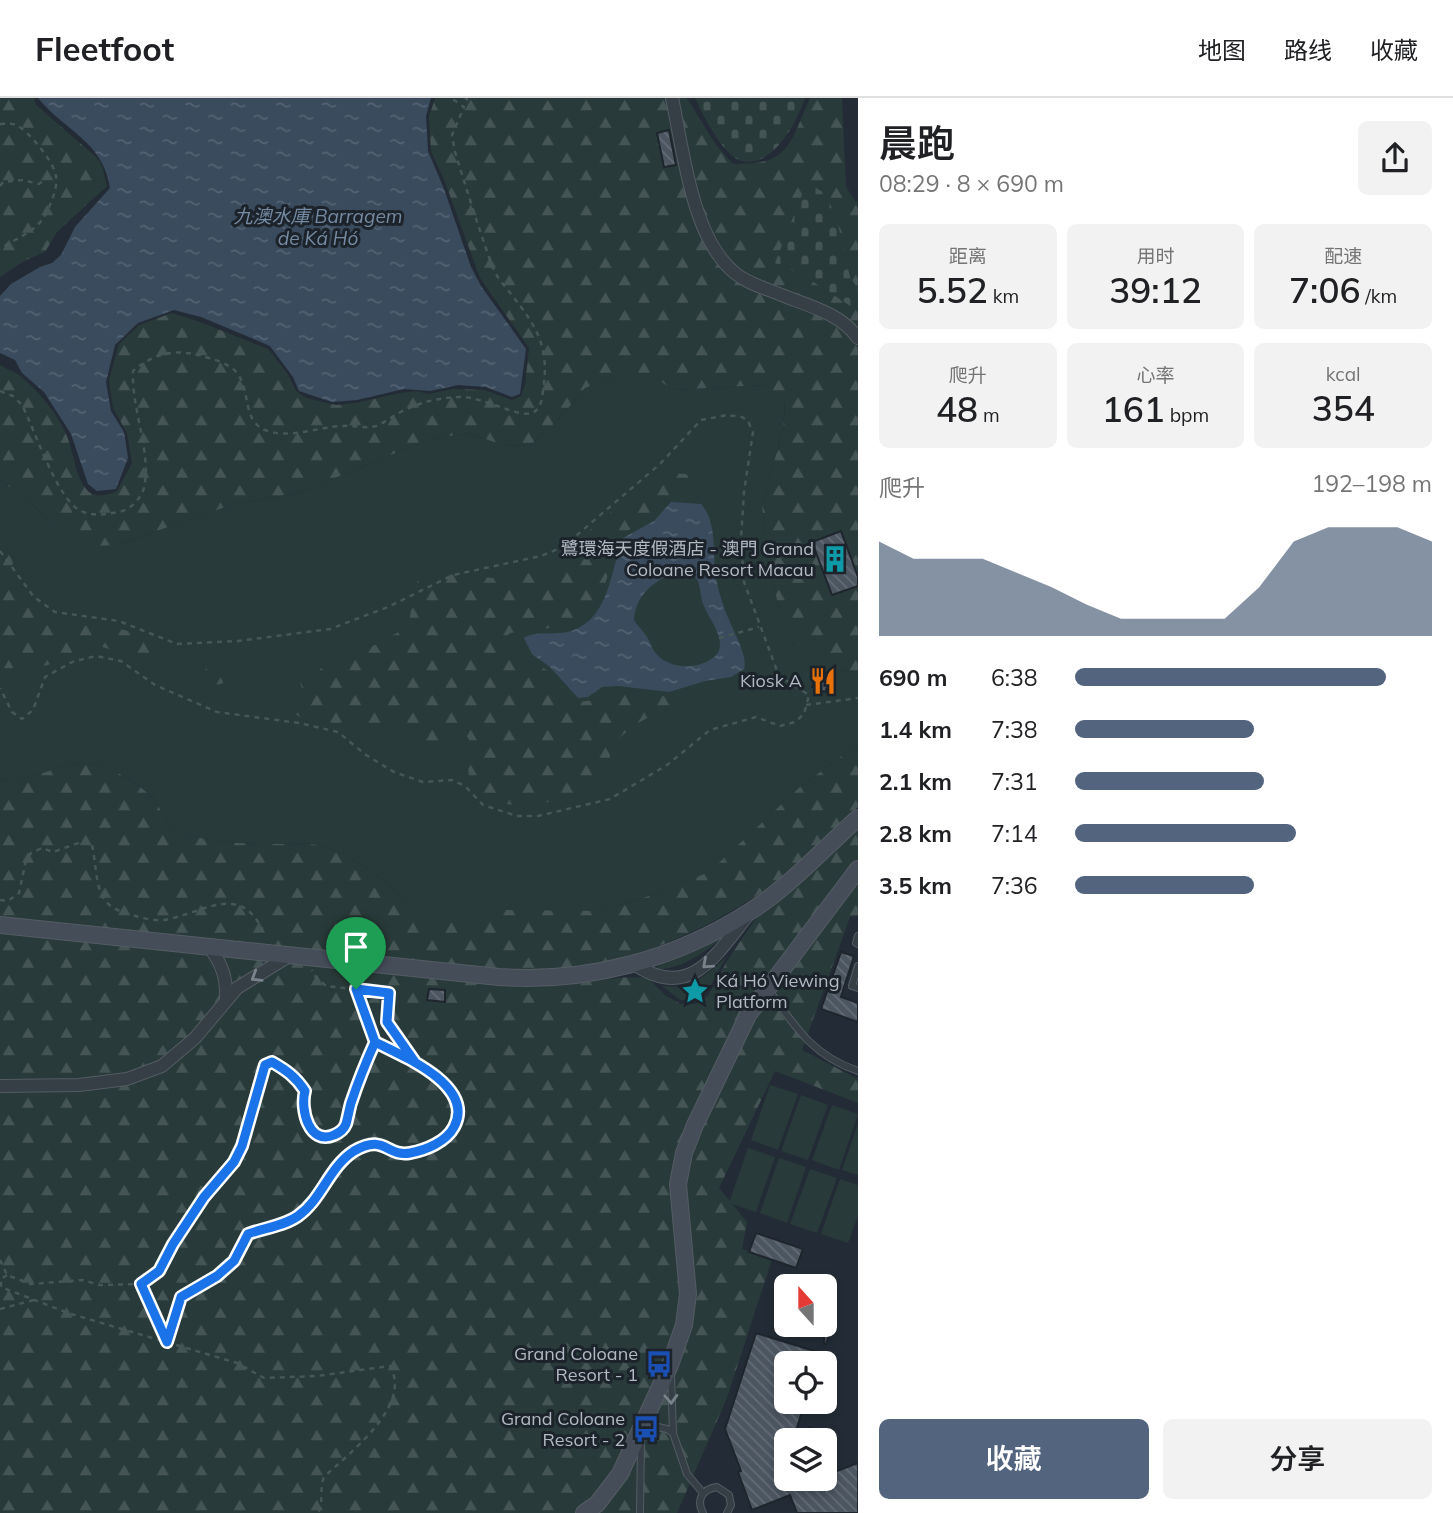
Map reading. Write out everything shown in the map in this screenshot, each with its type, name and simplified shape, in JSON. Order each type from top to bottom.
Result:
[{"type":"main road","points":[[0,925],[358,964],[525,979],[587,975],[665,954],[714,933],[750,912],[783,887],[858,818]]},
{"type":"main road","points":[[584,1513],[607,1493],[620,1474],[670,1365],[684,1325],[688,1294],[678,1200],[680,1169],[695,1125],[748,1016],[858,869]]},
{"type":"street","points":[[672,98],[695,204],[703,229],[723,263],[753,284],[824,312],[846,325],[858,338]]},
{"type":"street","points":[[634,964],[665,978],[682,978],[698,972],[711,962],[750,912]]},
{"type":"street","points":[[210,948],[222,964],[227,982],[226,1002]]},
{"type":"street","points":[[0,1086],[79,1085],[127,1079],[162,1066],[195,1038],[237,988],[289,956]]},
{"type":"lane","points":[[858,936],[858,944]]},
{"type":"lane","points":[[858,966],[852,986],[858,988]]},
{"type":"lane","points":[[768,988],[807,1042],[830,1059],[858,1071]]},
{"type":"lane","points":[[670,1365],[673,1433],[687,1474],[703,1493]]},
{"type":"lane","points":[[640,1513],[644,1424],[673,1433]]},
{"type":"lane","points":[[703,1513],[699,1503],[703,1493],[712,1488],[722,1489],[731,1500],[727,1513]]},
{"type":"path","points":[[0,391],[13,396],[22,405],[67,499],[80,511],[96,515],[124,511],[136,502],[144,489],[144,454],[134,399],[133,371],[162,355],[189,351],[230,367],[238,374],[244,388],[251,420],[268,431],[372,427],[414,405],[440,398],[477,398],[523,414],[532,413],[538,409],[541,402],[546,366],[543,344],[532,321],[494,270],[455,152],[452,135],[464,107],[451,98]]},
{"type":"path","points":[[0,124],[13,123],[25,130],[56,175],[53,197],[42,220],[29,232],[0,249]]},
{"type":"path","points":[[0,186],[3,182],[23,180],[39,184],[50,175],[56,175]]},
{"type":"path","points":[[0,551],[34,597],[55,612],[119,621],[177,644],[330,629],[388,607],[453,575],[541,556],[563,547],[660,464],[701,420],[727,415],[742,417],[748,421],[753,432],[744,492],[741,539],[744,582],[779,676],[809,695],[804,715],[795,722],[780,726],[756,717],[710,730],[667,765],[610,799],[538,816],[517,816],[483,805],[465,786],[452,780],[423,782],[394,772],[366,755],[338,732],[299,723],[217,712],[155,685],[121,661],[96,656],[55,670],[45,677],[33,710],[22,719],[12,712],[0,688]]},
{"type":"path","points":[[719,638],[759,627]]},
{"type":"path","points":[[806,705],[858,698]]},
{"type":"path","points":[[0,900],[8,901],[19,893],[26,860],[31,853],[42,848],[53,852],[84,841],[92,845],[103,897],[111,907],[142,919],[160,920],[187,915],[223,902],[243,907],[256,916],[263,931]]},
{"type":"path","points":[[167,1342],[181,1297],[217,1276],[234,1261],[248,1234],[285,1223],[299,1215],[336,1167],[353,1152],[370,1143],[382,1144],[396,1152],[407,1154],[442,1141],[451,1133],[457,1122],[459,1111],[450,1088],[415,1062],[375,1042],[356,989],[360,944],[333,939]]},
{"type":"path","points":[[306,958],[314,975],[326,986],[389,993],[387,1022],[415,1062]]},
{"type":"path","points":[[0,1260],[7,1275],[31,1284],[82,1280],[100,1285],[141,1284],[159,1271],[204,1197],[234,1162],[242,1146],[265,1065],[272,1062],[288,1071],[300,1083],[305,1091],[302,1102],[312,1129],[317,1135],[331,1137],[342,1129],[363,1067],[375,1042]]},
{"type":"path","points":[[7,1275],[1,1279],[1,1286],[34,1300],[68,1313],[237,1363],[264,1378],[317,1376],[390,1366],[395,1375],[394,1394],[383,1419],[324,1477],[318,1513]]},
{"type":"path","points":[[141,1284],[167,1342]]},
{"type":"path","points":[[0,1309],[34,1300]]},
{"type":"green space","points":[[0,98],[34,98],[36,105],[96,157],[102,166],[107,186],[57,232],[45,252],[24,261],[0,277]]},
{"type":"green space","points":[[435,98],[687,98],[716,145],[733,164],[767,161],[777,156],[792,139],[810,98],[842,98],[846,187],[855,201],[858,201],[858,673],[841,669],[796,642],[779,608],[767,558],[762,506],[783,429],[785,403],[766,385],[672,390],[650,373],[625,374],[585,388],[559,419],[530,446],[502,445],[469,433],[430,439],[298,493],[234,504],[117,545],[92,546],[60,533],[31,503],[0,480],[0,365],[26,381],[52,410],[66,434],[79,477],[87,490],[97,495],[117,491],[132,463],[127,433],[113,408],[109,380],[119,344],[139,325],[172,313],[268,349],[287,373],[296,391],[306,398],[336,405],[400,393],[416,391],[429,394],[453,389],[484,390],[512,400],[521,396],[525,385],[529,348],[480,278],[431,151],[429,117]]},
{"type":"green space","points":[[695,98],[805,98],[796,120],[781,142],[762,159],[751,162],[739,160],[726,150]]},
{"type":"green space","points":[[807,182],[824,193],[836,216],[850,277],[858,289],[858,311],[801,274],[775,263]]},
{"type":"green space","points":[[650,373],[672,390],[766,385],[785,402],[783,429],[762,506],[767,558],[779,608],[841,669],[858,673],[858,744],[800,787],[710,872],[658,893],[600,911],[506,911],[470,918],[426,918],[373,872],[328,848],[307,844],[227,842],[178,831],[167,822],[151,796],[138,785],[99,765],[74,764],[25,778],[0,779],[0,480],[31,503],[60,533],[117,545],[234,504],[298,493],[430,439],[469,433],[502,445],[530,446],[559,419],[585,388],[625,374]]},
{"type":"green space","points":[[672,473],[697,475],[698,484],[679,497],[666,499],[646,519],[617,538],[610,555],[601,597],[587,614],[573,625],[510,633],[501,643],[501,649],[508,653],[518,649],[547,670],[570,698],[580,702],[593,700],[608,691],[628,691],[679,700],[637,724],[619,739],[603,773],[588,791],[537,804],[501,803],[481,792],[469,777],[470,748],[467,736],[457,745],[441,746],[413,740],[402,729],[382,725],[364,728],[303,719],[294,713],[295,701],[303,692],[300,682],[306,676],[320,675],[320,669],[325,665],[343,662],[397,633],[410,618],[411,607],[424,597],[417,585],[418,579],[434,573],[505,579],[562,565],[578,542],[609,513],[637,492]]},
{"type":"green space","points":[[0,540],[13,558],[12,580],[25,605],[51,625],[111,626],[150,638],[156,645],[149,653],[134,658],[93,646],[75,651],[45,666],[0,667]]},
{"type":"green space","points":[[215,660],[229,668],[231,677],[221,684],[209,685],[205,671]]},
{"type":"green space","points":[[858,744],[858,807],[770,887],[696,930],[628,956],[556,970],[364,964],[457,979],[527,986],[563,985],[624,977],[648,978],[666,996],[681,1004],[695,1004],[708,996],[727,961],[756,918],[858,831],[858,916],[850,917],[802,1050],[858,1079],[858,1103],[775,1071],[719,1188],[747,1222],[742,1249],[772,1259],[727,1398],[677,1513],[0,1513],[0,779],[25,778],[74,764],[86,763],[106,767],[145,791],[156,802],[167,822],[178,831],[227,842],[307,844],[328,848],[373,872],[426,918],[470,918],[506,910],[600,911],[658,893],[709,872],[800,787]]},
{"type":"green space","points":[[726,935],[723,942],[719,941],[686,962],[663,969],[662,973],[653,969]]},
{"type":"green space","points":[[726,957],[710,987],[696,1000],[680,1000],[662,986],[682,986],[697,980]]},
{"type":"green space","points":[[770,1085],[798,1094],[778,1150],[751,1140]]},
{"type":"green space","points":[[801,1095],[828,1105],[808,1160],[781,1151]]},
{"type":"green space","points":[[832,1105],[858,1114],[839,1170],[812,1160]]},
{"type":"green space","points":[[858,1124],[858,1175],[842,1170]]},
{"type":"green space","points":[[748,1148],[775,1157],[756,1212],[729,1203]]},
{"type":"green space","points":[[779,1158],[806,1167],[787,1223],[760,1213]]},
{"type":"green space","points":[[810,1169],[837,1178],[817,1233],[790,1224]]},
{"type":"green space","points":[[840,1179],[858,1185],[858,1216],[848,1243],[821,1234]]},
{"type":"water","name":"九澳水庫 Barragem de Ká Hó","points":[[38,98],[431,98],[426,116],[428,151],[471,267],[481,286],[526,349],[520,394],[512,397],[486,387],[458,385],[430,391],[404,389],[357,400],[332,402],[299,391],[293,377],[270,346],[201,317],[174,310],[138,323],[115,345],[106,382],[111,411],[124,432],[128,458],[116,489],[97,491],[88,484],[71,434],[44,392],[22,373],[15,360],[0,353],[0,296],[11,284],[52,263],[61,255],[75,227],[110,188],[106,172],[92,148]]},
{"type":"water","points":[[671,502],[701,504],[706,512],[712,529],[718,587],[743,655],[744,669],[731,677],[705,681],[669,692],[618,686],[602,687],[588,697],[578,698],[550,667],[532,654],[524,638],[567,632],[592,618],[606,594],[623,538],[654,521]],"holes":[[[685,570],[698,582],[704,606],[718,634],[720,648],[708,661],[694,666],[679,666],[659,657],[634,620],[635,610],[644,594],[658,581]]]},
{"type":"building","points":[[669,130],[676,165],[664,167],[657,133]]},
{"type":"building","name":"鷺環海天度假酒店 - 澳門 Grand Coloane Resort Macau","points":[[841,531],[858,577],[858,586],[832,595],[812,542]]},
{"type":"building","name":"Kiosk A","points":[[820,670],[833,676],[825,692],[812,687]]},
{"type":"building","points":[[841,952],[854,956],[841,997],[858,1003],[858,1022],[821,1009]]},
{"type":"building","points":[[429,989],[445,990],[445,1002],[427,1000]]},
{"type":"building","points":[[756,1233],[803,1249],[796,1268],[749,1252]]},
{"type":"building","points":[[756,1333],[814,1351],[774,1351],[774,1414],[801,1414],[797,1428],[774,1428],[774,1491],[837,1491],[837,1471],[858,1463],[858,1513],[797,1513],[790,1495],[752,1510],[725,1429]]},
{"type":"place","name":"鷺環海天度假酒店 - 澳門 Grand Coloane Resort Macau","points":[[835,559]]},
{"type":"place","name":"Kiosk A","points":[[823,681]]},
{"type":"place","name":"Ká Hó Viewing Platform","points":[[695,991]]},
{"type":"place","name":"Grand Coloane Resort - 1","points":[[659,1364]]},
{"type":"place","name":"Grand Coloane Resort - 2","points":[[646,1429]]},
{"type":"route","points":[[356,989],[375,1042],[415,1062],[450,1088],[459,1111],[457,1122],[451,1133],[442,1141],[407,1154],[396,1152],[382,1144],[370,1143],[353,1152],[336,1167],[299,1215],[285,1223],[248,1234],[234,1261],[217,1276],[181,1297],[175,1309],[167,1342],[141,1284],[159,1271],[204,1197],[234,1162],[242,1146],[265,1065],[272,1062],[288,1071],[300,1083],[305,1091],[302,1102],[312,1129],[317,1135],[331,1137],[346,1123],[363,1067],[375,1042],[415,1062],[387,1022],[389,993],[356,989]]}]
